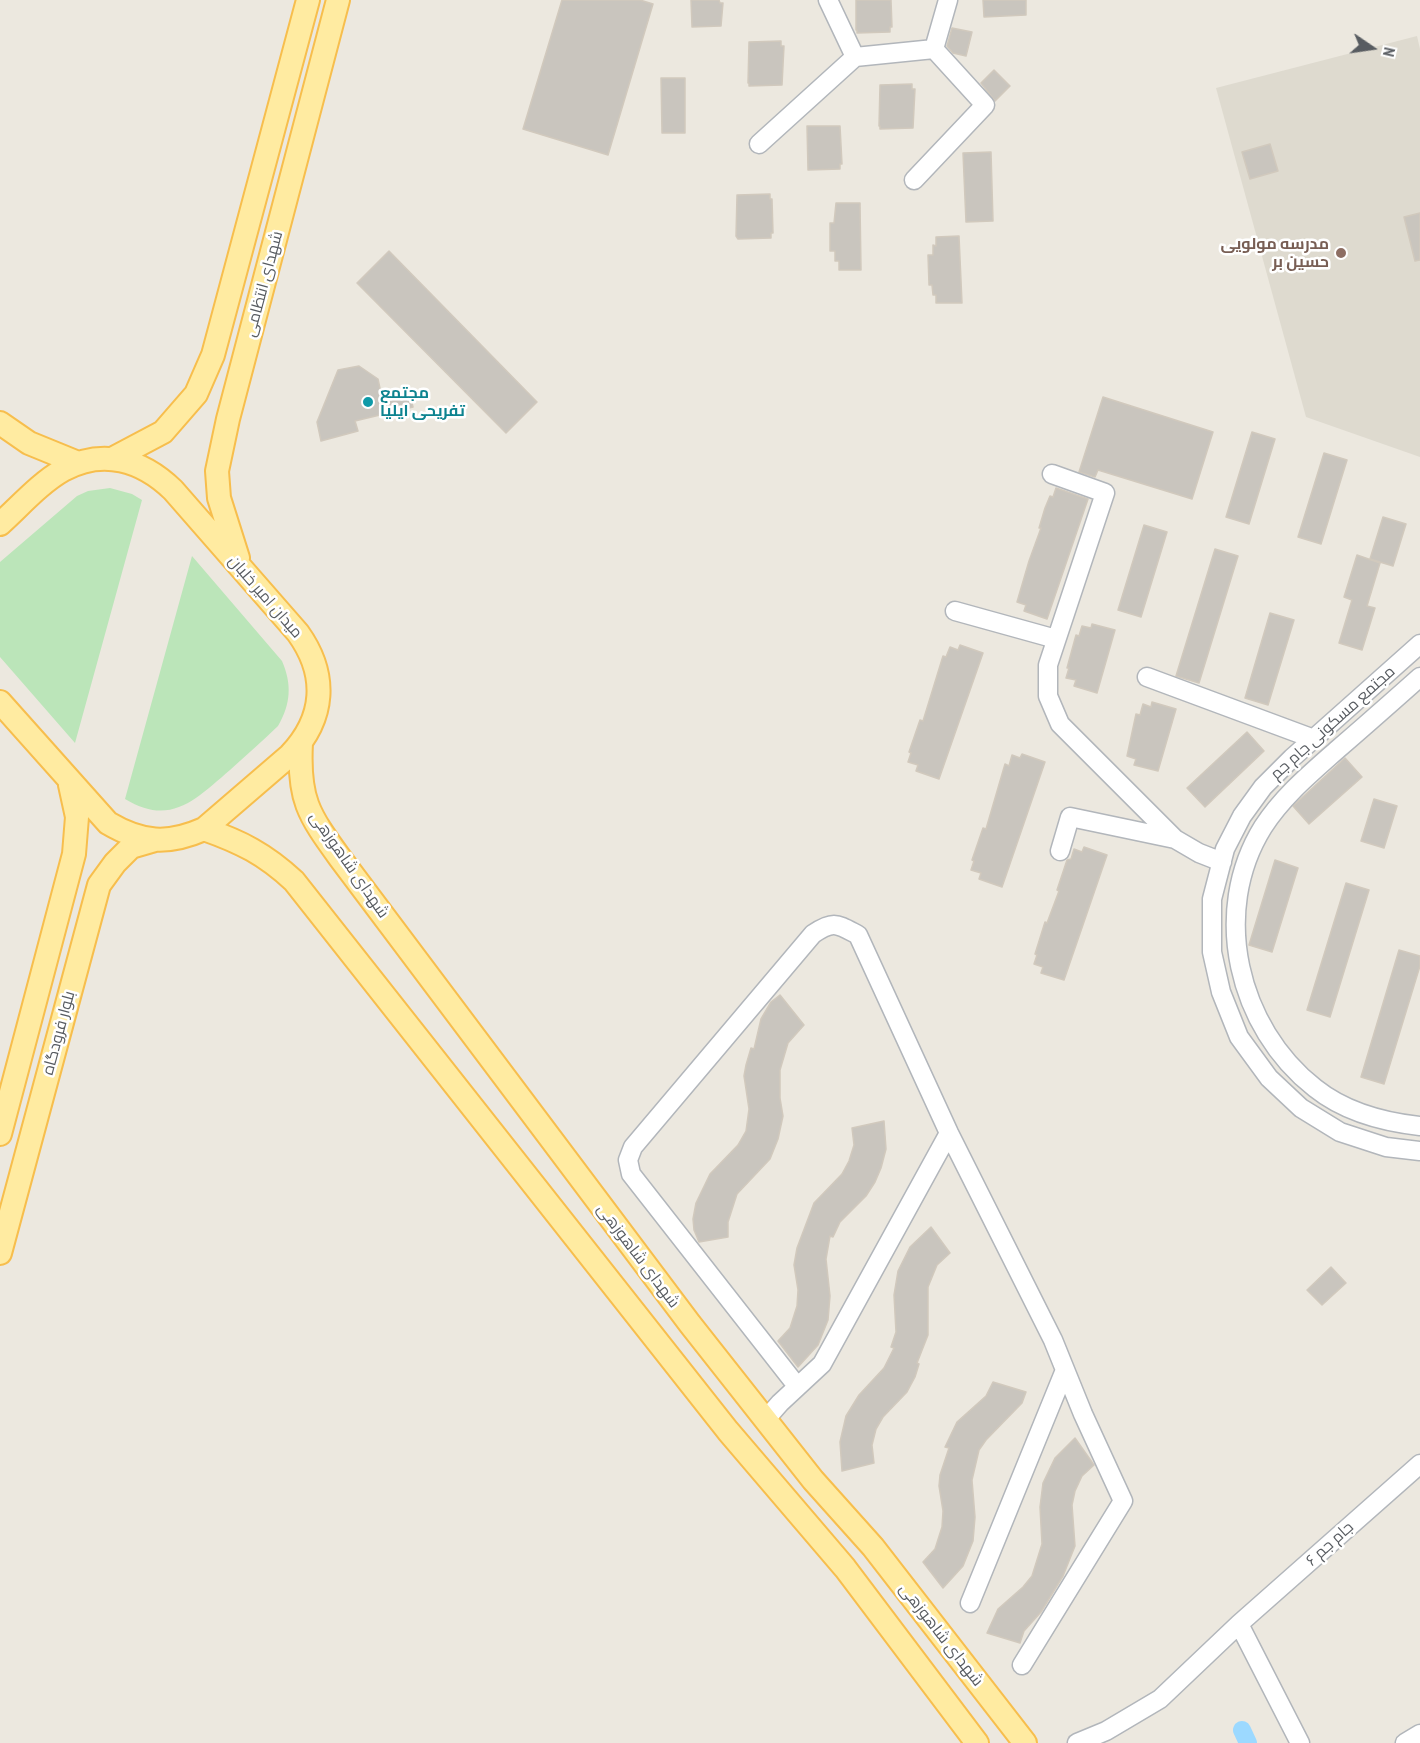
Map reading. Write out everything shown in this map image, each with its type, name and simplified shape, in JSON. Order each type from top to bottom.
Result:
[{"type":"main road","name":"شهدای انتظامی","points":[[241,568],[219,498],[217,471],[228,419],[338,0]]},
{"type":"main road","name":"شهدای انتظامی","points":[[112,459],[163,432],[196,394],[209,365],[306,9]]},
{"type":"main road","points":[[306,9],[332,23]]},
{"type":"main road","points":[[0,423],[29,443],[78,463]]},
{"type":"main road","name":"میدان امیر خلبان","points":[[0,524],[50,480],[78,463],[112,459],[145,468],[159,477],[298,633],[314,662],[318,687],[316,712],[310,729],[301,743],[204,829],[172,840],[155,840],[130,834],[108,823],[0,702]]},
{"type":"main road","name":"شهدای شاهوزهی","points":[[301,743],[302,789],[315,823],[690,1324],[813,1480],[873,1547],[1025,1743]]},
{"type":"main road","name":"بلوار فرودگاه","points":[[0,1134],[74,854],[77,817],[69,780]]},
{"type":"main road","points":[[204,829],[243,843],[263,854],[294,881],[713,1413],[845,1568],[977,1743]]},
{"type":"main road","name":"بلوار فرودگاه","points":[[0,1253],[99,885],[115,863],[131,848],[155,840]]},
{"type":"main road","points":[[786,1499],[813,1480]]},
{"type":"street","points":[[828,0],[855,57]]},
{"type":"street","points":[[934,49],[948,0]]},
{"type":"street","points":[[759,144],[855,57],[934,49]]},
{"type":"street","points":[[914,180],[985,105],[934,49]]},
{"type":"street","points":[[1052,474],[1105,493],[1048,665],[1048,696],[1060,724],[1175,839],[1199,853],[1222,862]]},
{"type":"street","points":[[955,611],[1056,639]]},
{"type":"street","name":"مجتمع مسکونی جام جم","points":[[1420,645],[1263,787],[1242,816],[1225,849],[1212,899],[1212,952],[1221,992],[1239,1037],[1269,1078],[1301,1108],[1340,1132],[1386,1147],[1420,1151]]},
{"type":"street","points":[[1147,677],[1314,739]]},
{"type":"street","name":"مجتمع مسکونی جام جم","points":[[1420,677],[1308,776],[1281,803],[1263,828],[1248,858],[1236,902],[1236,950],[1244,985],[1260,1025],[1287,1062],[1315,1089],[1350,1110],[1391,1123],[1420,1126]]},
{"type":"street","points":[[1060,850],[1070,817],[1175,839]]},
{"type":"street","points":[[797,1386],[631,1174],[628,1160],[633,1147],[813,934],[827,925],[839,925],[858,935],[949,1132],[1053,1340],[1123,1501],[1022,1665]]},
{"type":"street","points":[[1292,1101],[1308,1082]]},
{"type":"street","points":[[765,1420],[797,1386],[822,1364],[949,1132]]},
{"type":"street","points":[[970,1603],[1065,1370]]},
{"type":"street","name":"جام جم ۶","points":[[1077,1743],[1106,1731],[1160,1699],[1239,1624],[1418,1471]]},
{"type":"street","points":[[1239,1624],[1300,1743]]},
{"type":"street","points":[[1405,1743],[1420,1734]]},
{"type":"shaded area","name":"مدرسه مولویی حسین بر","points":[[1417,36],[1420,49],[1420,457],[1306,417],[1216,88]]},
{"type":"green space","points":[[110,488],[132,494],[142,500],[75,743],[0,657],[0,562],[77,496],[88,491]]},
{"type":"green space","points":[[192,556],[282,661],[289,686],[288,702],[278,726],[206,791],[182,806],[169,810],[156,810],[141,807],[125,799]]},
{"type":"building","points":[[562,0],[640,0],[653,4],[608,155],[523,129]]},
{"type":"building","points":[[691,0],[719,0],[723,3],[721,26],[692,27]]},
{"type":"building","points":[[856,0],[891,0],[892,27],[890,27],[890,32],[857,33]]},
{"type":"building","points":[[983,0],[1026,0],[1026,15],[984,17]]},
{"type":"building","points":[[952,28],[972,32],[966,56],[953,53],[947,46]]},
{"type":"building","points":[[781,41],[781,46],[784,46],[782,85],[749,86],[749,42]]},
{"type":"building","points":[[994,70],[1010,86],[995,101],[981,83]]},
{"type":"building","points":[[661,78],[685,78],[685,133],[662,133]]},
{"type":"building","points":[[912,84],[912,89],[915,89],[913,128],[880,129],[880,85]]},
{"type":"building","points":[[807,126],[840,126],[842,164],[840,164],[840,169],[808,170]]},
{"type":"building","points":[[1270,144],[1278,171],[1250,179],[1242,152]]},
{"type":"building","points":[[991,152],[993,221],[966,222],[963,153]]},
{"type":"building","points":[[770,194],[773,233],[771,233],[771,238],[738,239],[736,236],[737,195]]},
{"type":"building","points":[[836,203],[860,203],[861,270],[839,270],[839,261],[835,261],[835,251],[830,251],[830,223],[834,223]]},
{"type":"building","points":[[1420,213],[1420,260],[1415,261],[1404,217]]},
{"type":"building","points":[[959,236],[962,303],[936,303],[936,295],[933,295],[932,285],[929,285],[928,255],[933,255],[936,237]]},
{"type":"building","points":[[389,251],[537,402],[506,433],[357,283]]},
{"type":"building","name":"مجتمع تفریحی ایلیا","points":[[359,366],[378,379],[382,398],[409,391],[413,407],[355,421],[358,431],[321,441],[317,422],[338,370]]},
{"type":"building","points":[[1103,397],[1213,432],[1192,499],[1098,470],[1095,477],[1079,472]]},
{"type":"building","points":[[1252,432],[1275,439],[1249,524],[1226,517]]},
{"type":"building","points":[[1324,453],[1347,460],[1321,544],[1298,537]]},
{"type":"building","points":[[1056,488],[1088,499],[1047,619],[1024,611],[1026,605],[1017,602],[1041,528],[1039,528],[1045,508]]},
{"type":"building","points":[[1383,517],[1406,524],[1393,566],[1370,559]]},
{"type":"building","points":[[1144,525],[1167,532],[1141,617],[1118,610]]},
{"type":"building","points":[[1215,549],[1238,556],[1199,683],[1176,676]]},
{"type":"building","points":[[1357,555],[1380,563],[1367,606],[1375,608],[1362,650],[1339,643],[1352,600],[1344,597]]},
{"type":"building","points":[[1270,613],[1294,620],[1268,705],[1245,698]]},
{"type":"building","points":[[1092,624],[1115,630],[1097,693],[1074,686],[1076,680],[1066,678],[1076,635],[1079,636],[1082,626],[1091,628]]},
{"type":"building","points":[[960,645],[983,653],[939,779],[916,771],[918,765],[908,762],[911,753],[909,752],[920,720],[923,721],[943,656],[946,657],[950,647],[958,650]]},
{"type":"building","points":[[1152,702],[1176,709],[1158,771],[1134,765],[1136,759],[1127,756],[1136,714],[1140,715],[1143,704],[1151,707]]},
{"type":"building","points":[[1247,732],[1264,751],[1205,807],[1187,788]]},
{"type":"building","points":[[1022,754],[1045,762],[1002,887],[979,879],[981,873],[971,870],[974,861],[972,860],[983,828],[986,829],[1005,764],[1009,766],[1012,755],[1020,758]]},
{"type":"building","points":[[1345,758],[1362,777],[1309,824],[1293,806]]},
{"type":"building","points":[[1374,799],[1397,806],[1384,848],[1361,841]]},
{"type":"building","points":[[1084,847],[1107,855],[1064,980],[1041,973],[1043,967],[1034,964],[1037,955],[1035,954],[1045,922],[1047,923],[1059,891],[1057,890],[1067,860],[1071,859],[1074,849],[1082,852]]},
{"type":"building","points":[[1275,860],[1298,868],[1272,952],[1249,945]]},
{"type":"building","points":[[1346,883],[1369,890],[1330,1017],[1307,1010]]},
{"type":"building","points":[[1399,950],[1420,956],[1420,966],[1384,1084],[1361,1077]]},
{"type":"building","points":[[780,995],[804,1025],[788,1043],[780,1070],[780,1098],[783,1116],[778,1139],[770,1159],[737,1194],[728,1222],[728,1237],[699,1242],[694,1230],[693,1219],[696,1203],[710,1174],[738,1145],[746,1131],[749,1109],[744,1076],[746,1065],[751,1048],[754,1049],[761,1019],[771,1002]]},
{"type":"building","points":[[884,1121],[886,1149],[875,1182],[866,1196],[840,1222],[833,1237],[830,1236],[826,1259],[830,1296],[828,1320],[818,1345],[798,1367],[778,1341],[790,1328],[797,1306],[798,1290],[794,1265],[797,1248],[814,1203],[842,1174],[849,1161],[854,1145],[852,1128]]},
{"type":"building","points":[[931,1227],[950,1253],[937,1265],[928,1287],[928,1335],[917,1363],[919,1364],[915,1377],[907,1392],[883,1417],[876,1429],[872,1445],[874,1463],[842,1471],[840,1442],[846,1416],[859,1395],[884,1368],[894,1348],[891,1347],[896,1332],[894,1295],[898,1271],[910,1247]]},
{"type":"building","points":[[1331,1267],[1346,1283],[1322,1305],[1307,1290]]},
{"type":"building","points":[[993,1382],[1026,1392],[1022,1403],[979,1450],[972,1480],[975,1517],[973,1541],[963,1566],[943,1588],[923,1562],[935,1549],[942,1527],[943,1511],[939,1486],[940,1475],[949,1448],[945,1447],[957,1422],[986,1396]]},
{"type":"building","points":[[1075,1438],[1094,1465],[1082,1476],[1075,1491],[1072,1505],[1075,1546],[1063,1576],[1041,1612],[1024,1631],[1020,1643],[987,1633],[998,1609],[1032,1576],[1042,1544],[1040,1507],[1043,1483],[1055,1458]]},
{"type":"waterway","points":[[1242,1730],[1248,1743]]},
{"type":"place","name":"مدرسه مولویی حسین بر","points":[[1341,253]]},
{"type":"place","name":"مجتمع تفریحی ایلیا","points":[[368,402]]}]
